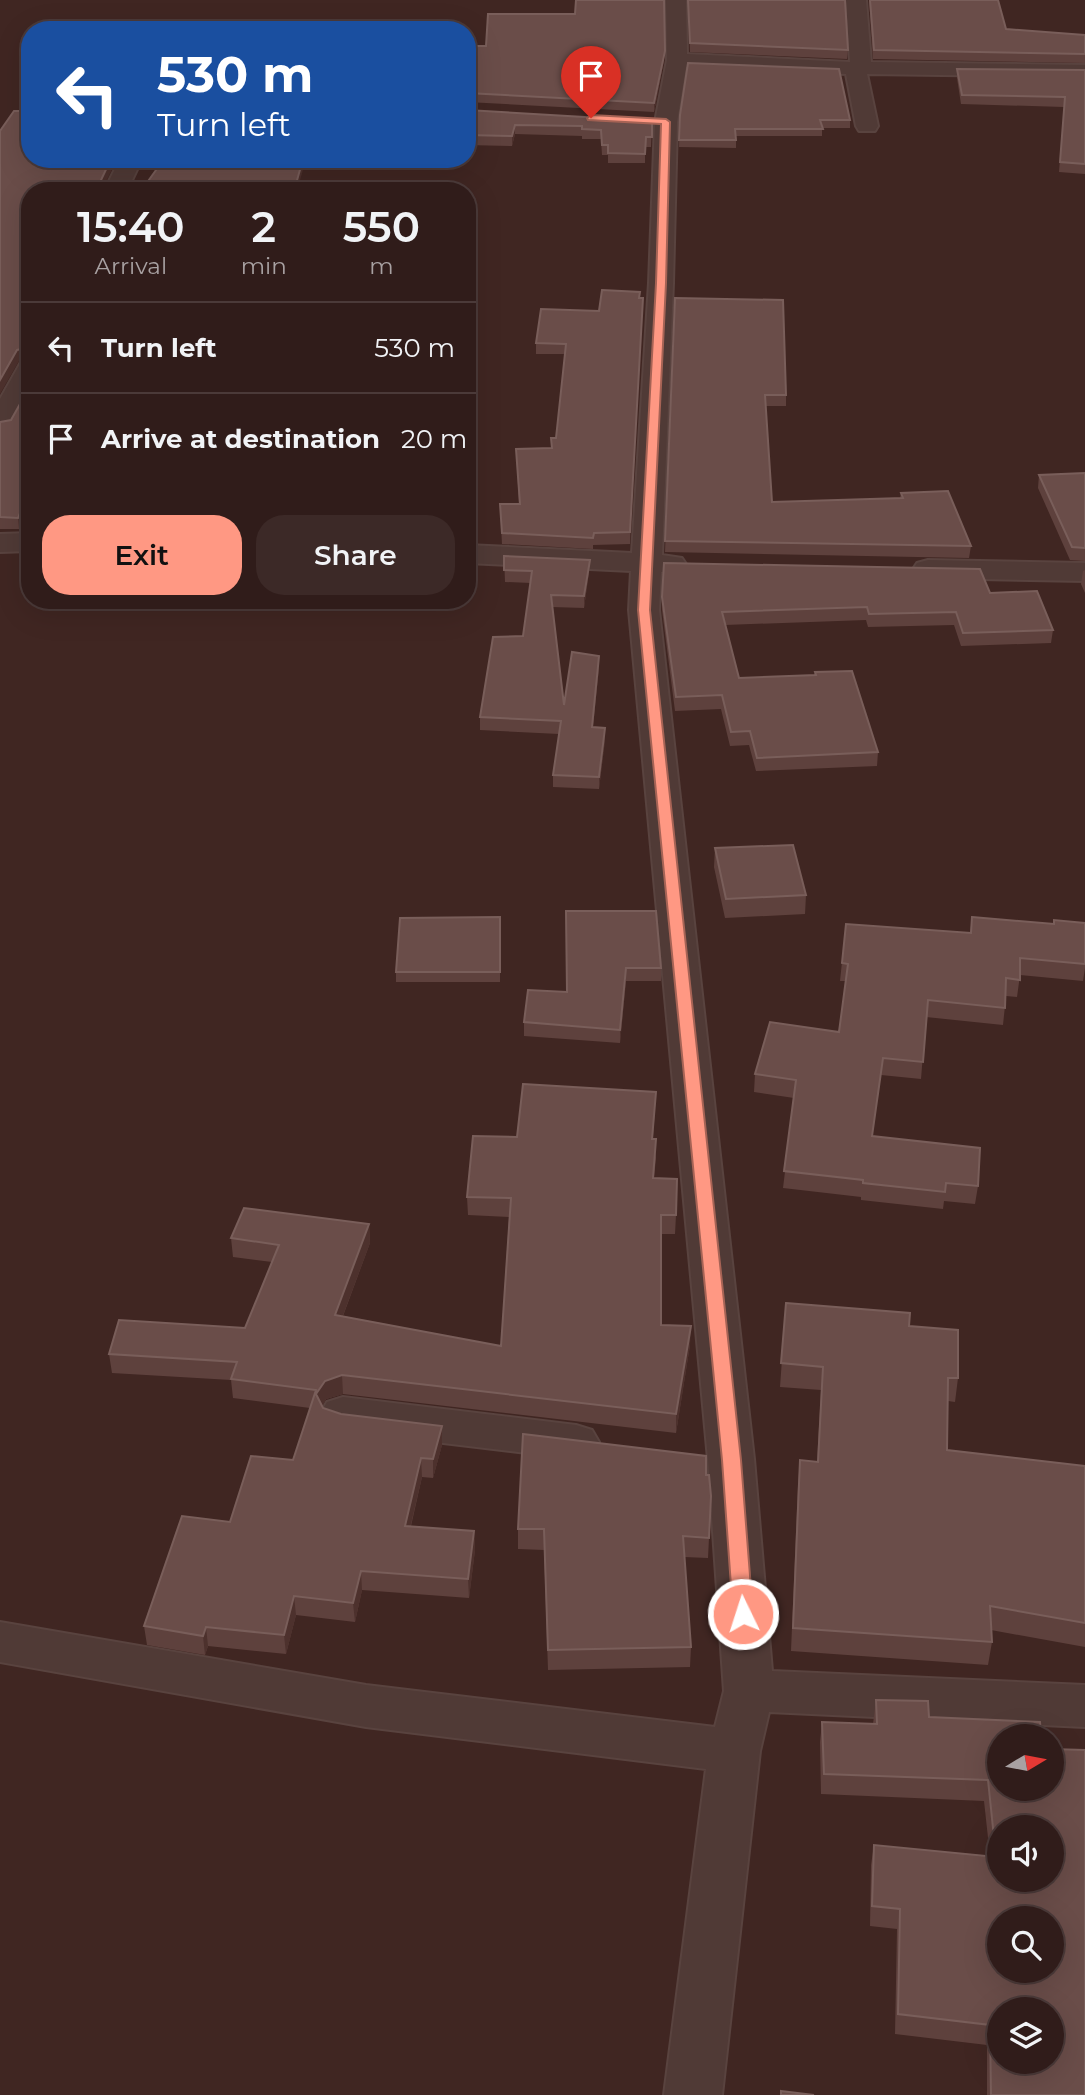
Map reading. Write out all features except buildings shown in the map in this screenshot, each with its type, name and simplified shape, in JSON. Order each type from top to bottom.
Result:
[{"type":"street","points":[[676,0],[677,60],[652,121],[661,283],[644,610],[711,1457],[749,1691],[734,1751],[693,2095]]},
{"type":"street","points":[[856,0],[858,68],[867,125]]},
{"type":"street","points":[[677,60],[858,68],[1085,71]]},
{"type":"street","points":[[0,424],[21,385]]},
{"type":"street","points":[[0,543],[21,542]]},
{"type":"street","points":[[476,555],[699,565]]},
{"type":"street","points":[[906,569],[1085,572]]},
{"type":"street","points":[[343,1414],[623,1448]]},
{"type":"street","points":[[0,1642],[366,1706],[734,1751]]},
{"type":"street","points":[[749,1691],[1085,1706]]},
{"type":"route","points":[[591,118],[666,122],[661,283],[644,610],[731,1460],[743,1614]]}]
